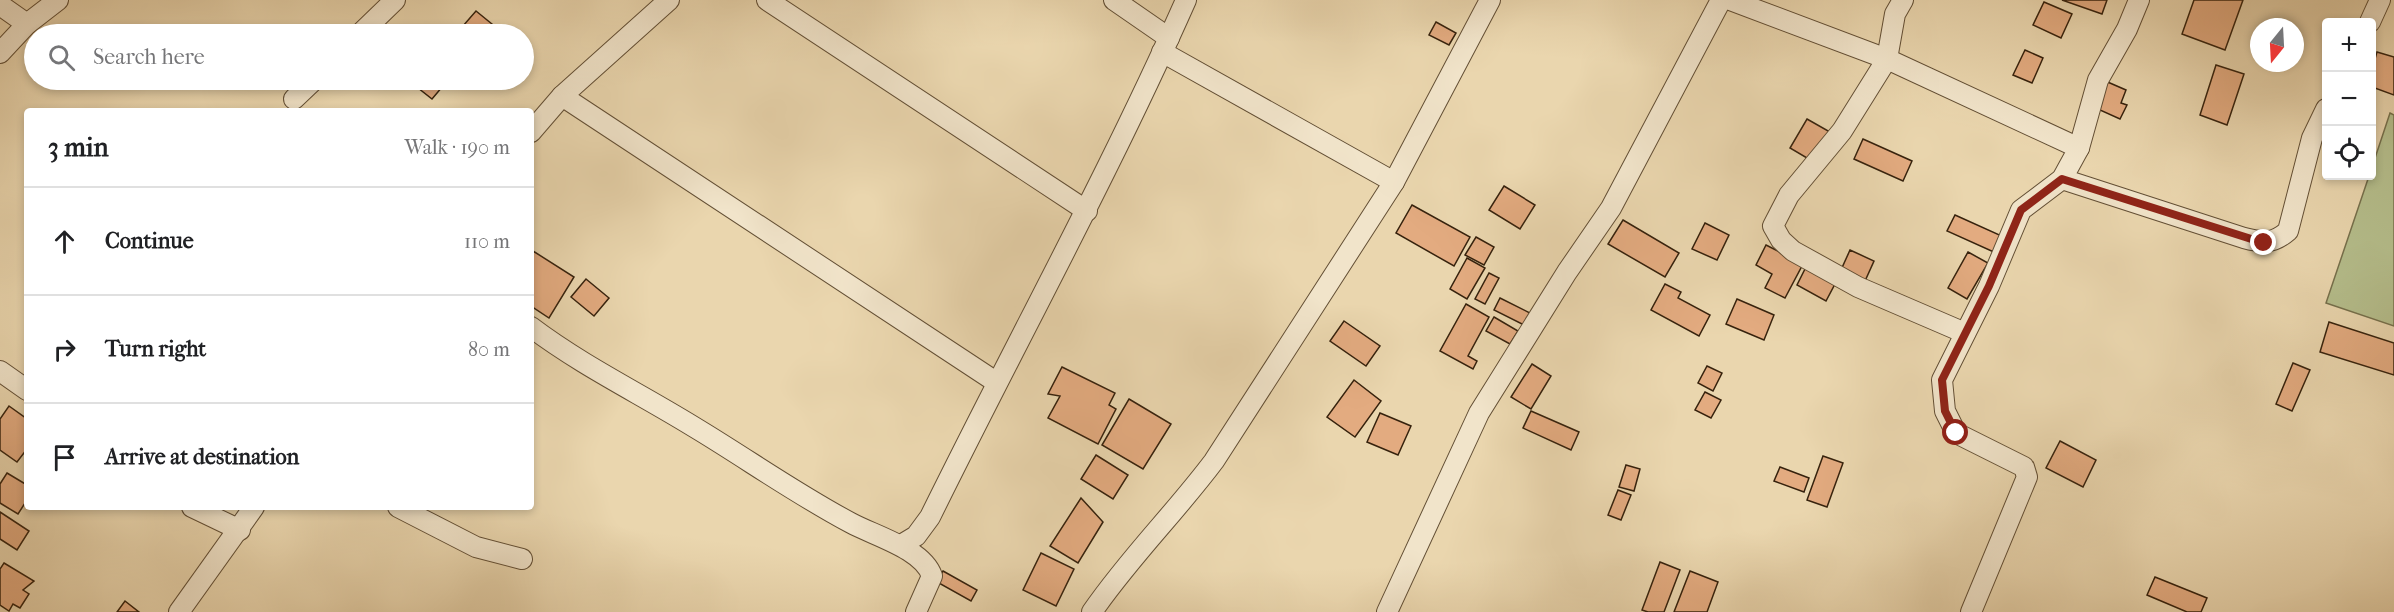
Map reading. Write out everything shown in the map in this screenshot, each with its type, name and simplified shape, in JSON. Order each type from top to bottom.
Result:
[{"type":"street","points":[[0,5],[27,24],[58,0]]},
{"type":"street","points":[[370,24],[394,0]]},
{"type":"street","points":[[534,129],[562,96],[669,0]]},
{"type":"street","points":[[767,0],[1087,211]]},
{"type":"street","points":[[1114,0],[1165,45],[1394,182]]},
{"type":"street","points":[[901,545],[916,536],[930,516],[996,382],[1087,211],[1186,0]]},
{"type":"street","points":[[1092,612],[1143,545],[1184,502],[1214,461],[1394,182],[1490,0]]},
{"type":"street","points":[[1387,612],[1479,413],[1567,272],[1611,208],[1721,0]]},
{"type":"street","points":[[1730,0],[1887,59],[2079,148]]},
{"type":"street","points":[[1903,0],[1895,14],[1887,59],[1842,131],[1789,195],[1773,226],[1781,240],[1793,251],[1858,287],[1965,333]]},
{"type":"street","points":[[1971,612],[2027,477],[2024,467],[1956,433],[1945,411],[1942,380],[1989,286],[2021,210],[2062,179],[2079,148],[2098,80],[2127,29],[2139,0]]},
{"type":"street","points":[[2372,18],[2380,0]]},
{"type":"street","points":[[0,53],[24,27]]},
{"type":"street","points":[[294,99],[303,90]]},
{"type":"street","points":[[562,96],[996,382]]},
{"type":"street","points":[[2062,179],[2244,238],[2264,243],[2277,240],[2289,231],[2312,138],[2322,117]]},
{"type":"street","points":[[534,329],[590,367],[760,467],[801,496],[882,539],[901,545],[929,566],[932,576],[916,612]]},
{"type":"street","points":[[0,371],[24,388]]},
{"type":"street","points":[[198,510],[240,530]]},
{"type":"street","points":[[179,612],[252,510]]},
{"type":"street","points":[[404,510],[476,547],[522,559]]},
{"type":"green space","points":[[2390,113],[2394,115],[2394,326],[2326,303],[2368,180],[2376,180],[2376,155]]},
{"type":"building","points":[[2062,0],[2107,0],[2102,14]]},
{"type":"building","points":[[2194,0],[2243,0],[2225,50],[2182,34]]},
{"type":"building","points":[[2044,2],[2072,14],[2061,38],[2033,25]]},
{"type":"building","points":[[476,11],[492,24],[465,24]]},
{"type":"building","points":[[1436,22],[1456,33],[1449,45],[1429,35]]},
{"type":"building","points":[[2025,50],[2043,58],[2032,83],[2013,75]]},
{"type":"building","points":[[2377,52],[2394,57],[2394,95],[2376,88]]},
{"type":"building","points":[[2216,65],[2244,74],[2227,125],[2200,115]]},
{"type":"building","points":[[2103,80],[2126,90],[2121,103],[2127,105],[2120,119],[2091,106]]},
{"type":"building","points":[[421,90],[440,90],[432,99]]},
{"type":"building","points":[[1807,119],[1830,132],[1812,161],[1790,148]]},
{"type":"building","points":[[1863,139],[1912,161],[1903,181],[1854,159]]},
{"type":"building","points":[[1504,186],[1535,205],[1520,229],[1489,210]]},
{"type":"building","points":[[1412,205],[1470,237],[1454,266],[1396,233]]},
{"type":"building","points":[[1955,215],[2004,237],[1996,253],[1947,231]]},
{"type":"building","points":[[1623,220],[1679,253],[1665,277],[1608,244]]},
{"type":"building","points":[[1705,223],[1729,235],[1717,260],[1692,249]]},
{"type":"building","points":[[1476,237],[1494,247],[1484,265],[1465,255]]},
{"type":"building","points":[[1766,245],[1803,264],[1785,298],[1765,288],[1772,274],[1756,265]]},
{"type":"building","points":[[1850,250],[1874,261],[1865,281],[1841,270]]},
{"type":"building","points":[[534,252],[574,277],[549,318],[534,308]]},
{"type":"building","points":[[1968,252],[1988,263],[1967,299],[1948,288]]},
{"type":"building","points":[[1467,258],[1485,268],[1467,299],[1450,289]]},
{"type":"building","points":[[1806,267],[1836,282],[1826,301],[1797,285]]},
{"type":"building","points":[[1489,273],[1499,278],[1485,304],[1475,299]]},
{"type":"building","points":[[586,279],[609,298],[594,316],[571,297]]},
{"type":"building","points":[[1665,284],[1681,292],[1678,298],[1710,315],[1699,336],[1651,310]]},
{"type":"building","points":[[1500,298],[1530,313],[1524,325],[1494,310]]},
{"type":"building","points":[[1737,299],[1774,315],[1764,340],[1726,324]]},
{"type":"building","points":[[1466,304],[1489,317],[1468,356],[1477,361],[1473,369],[1440,351]]},
{"type":"building","points":[[1494,317],[1518,331],[1510,344],[1486,331]]},
{"type":"building","points":[[1344,321],[1380,346],[1366,366],[1330,341]]},
{"type":"building","points":[[2329,322],[2394,343],[2394,375],[2320,352]]},
{"type":"building","points":[[2293,363],[2310,370],[2292,411],[2276,404]]},
{"type":"building","points":[[1532,364],[1551,376],[1531,409],[1511,397]]},
{"type":"building","points":[[1707,366],[1722,373],[1713,391],[1698,383]]},
{"type":"building","points":[[1062,367],[1115,393],[1109,405],[1116,409],[1098,444],[1048,418],[1060,396],[1048,394]]},
{"type":"building","points":[[1354,380],[1381,401],[1355,437],[1327,417]]},
{"type":"building","points":[[1705,392],[1721,400],[1711,418],[1695,410]]},
{"type":"building","points":[[1129,399],[1171,424],[1143,469],[1102,445]]},
{"type":"building","points":[[9,406],[24,417],[24,453],[17,462],[0,450],[0,419]]},
{"type":"building","points":[[1531,411],[1579,432],[1571,450],[1523,428]]},
{"type":"building","points":[[1380,413],[1411,426],[1398,455],[1367,442]]},
{"type":"building","points":[[2060,441],[2096,460],[2083,487],[2046,468]]},
{"type":"building","points":[[1096,455],[1128,475],[1113,499],[1081,479]]},
{"type":"building","points":[[1823,456],[1843,463],[1827,507],[1807,500]]},
{"type":"building","points":[[1626,465],[1640,469],[1634,491],[1619,487]]},
{"type":"building","points":[[1780,467],[1809,478],[1804,492],[1774,481]]},
{"type":"building","points":[[7,473],[24,483],[24,505],[18,514],[0,503],[0,484]]},
{"type":"building","points":[[1618,490],[1631,495],[1621,520],[1608,515]]},
{"type":"building","points":[[1081,498],[1103,522],[1078,563],[1050,546]]},
{"type":"building","points":[[0,512],[29,531],[17,550],[0,539]]},
{"type":"building","points":[[1041,553],[1074,569],[1056,606],[1023,590]]},
{"type":"building","points":[[1660,562],[1680,570],[1664,612],[1648,612],[1642,610]]},
{"type":"building","points":[[4,563],[34,581],[23,590],[29,594],[20,608],[13,604],[9,611],[0,605],[0,569]]},
{"type":"building","points":[[943,571],[977,590],[971,601],[937,582]]},
{"type":"building","points":[[1690,571],[1718,582],[1707,612],[1674,612]]},
{"type":"building","points":[[2155,577],[2207,598],[2201,612],[2187,612],[2147,595]]},
{"type":"building","points":[[125,601],[139,612],[117,612]]},
{"type":"route","points":[[1956,433],[1945,411],[1941,393],[1942,380],[1989,286],[2021,210],[2062,179],[2264,243]]}]
